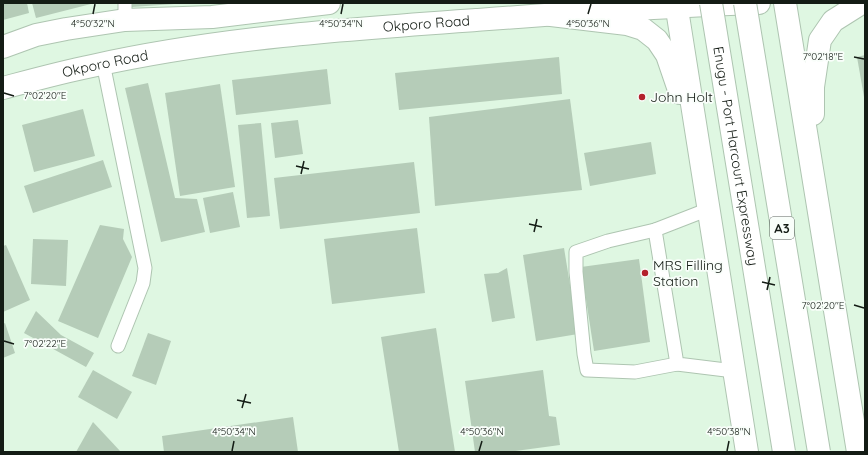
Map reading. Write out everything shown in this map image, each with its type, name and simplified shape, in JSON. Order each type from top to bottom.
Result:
[{"type":"main road","points":[[3,47],[36,35],[66,29],[125,12],[212,17],[329,3]]},
{"type":"main road","name":"Enugu - Port Harcourt Expressway","points":[[711,3],[784,452]]},
{"type":"main road","name":"A3","points":[[745,3],[819,452]]},
{"type":"main road","name":"Okporo Road","points":[[3,88],[57,73],[103,63],[228,43],[379,27],[551,15],[676,4],[759,3]]},
{"type":"main road","points":[[785,3],[858,452]]},
{"type":"main road","points":[[813,177],[813,87],[820,40],[833,21],[860,4],[865,3]]},
{"type":"main road","points":[[676,4],[747,452]]},
{"type":"main road","points":[[551,15],[627,24],[644,29],[657,40],[666,54],[698,142]]},
{"type":"lane","points":[[103,63],[145,268],[143,283],[118,346]]},
{"type":"lane","points":[[709,209],[655,230],[576,252],[576,272],[584,354],[587,370],[635,372],[677,364],[734,371]]},
{"type":"lane","points":[[655,230],[677,364]]},
{"type":"building","points":[[3,3],[27,3],[29,13],[3,20]]},
{"type":"building","points":[[32,3],[91,3],[91,4],[36,18]]},
{"type":"building","points":[[132,3],[174,3],[174,4],[132,7]]},
{"type":"building","points":[[865,55],[865,97],[864,97],[857,57]]},
{"type":"building","points":[[559,57],[562,94],[399,110],[395,73]]},
{"type":"building","points":[[327,69],[331,104],[236,115],[232,80]]},
{"type":"building","points":[[148,83],[175,198],[197,199],[205,232],[161,242],[125,88]]},
{"type":"building","points":[[220,84],[235,187],[180,196],[165,93]]},
{"type":"building","points":[[570,99],[582,190],[435,206],[429,117]]},
{"type":"building","points":[[83,109],[95,156],[34,172],[22,125]]},
{"type":"building","points":[[298,120],[303,154],[275,158],[271,123]]},
{"type":"building","points":[[261,123],[270,216],[247,218],[238,125]]},
{"type":"building","points":[[651,142],[656,174],[590,186],[584,153]]},
{"type":"building","points":[[103,160],[112,187],[33,213],[24,186]]},
{"type":"building","points":[[414,162],[420,213],[280,229],[274,178]]},
{"type":"building","points":[[233,192],[240,227],[210,233],[203,198]]},
{"type":"building","points":[[100,225],[124,229],[123,239],[132,257],[98,338],[58,321]]},
{"type":"building","points":[[417,228],[425,293],[332,304],[324,239]]},
{"type":"building","points":[[33,239],[68,240],[66,286],[31,284]]},
{"type":"building","points":[[6,245],[30,300],[3,312],[3,246]]},
{"type":"building","points":[[564,248],[578,334],[536,341],[523,255]]},
{"type":"building","points":[[639,259],[650,342],[594,351],[581,267]]},
{"type":"building","points":[[507,268],[515,318],[492,322],[484,274],[498,273]]},
{"type":"building","points":[[36,311],[61,335],[94,353],[86,367],[24,333]]},
{"type":"building","points":[[5,323],[15,353],[3,358],[3,324]]},
{"type":"building","points":[[436,328],[455,452],[399,452],[381,337]]},
{"type":"building","points":[[148,333],[171,341],[156,385],[132,376]]},
{"type":"building","points":[[93,370],[132,392],[117,419],[78,397]]},
{"type":"building","points":[[543,370],[549,416],[556,417],[560,445],[508,452],[475,452],[465,381]]},
{"type":"building","points":[[293,417],[298,452],[164,452],[162,436]]},
{"type":"building","points":[[93,422],[121,452],[76,452]]},
{"type":"place","name":"John Holt","points":[[642,97]]},
{"type":"place","name":"MRS Filling Station","points":[[645,273]]}]
